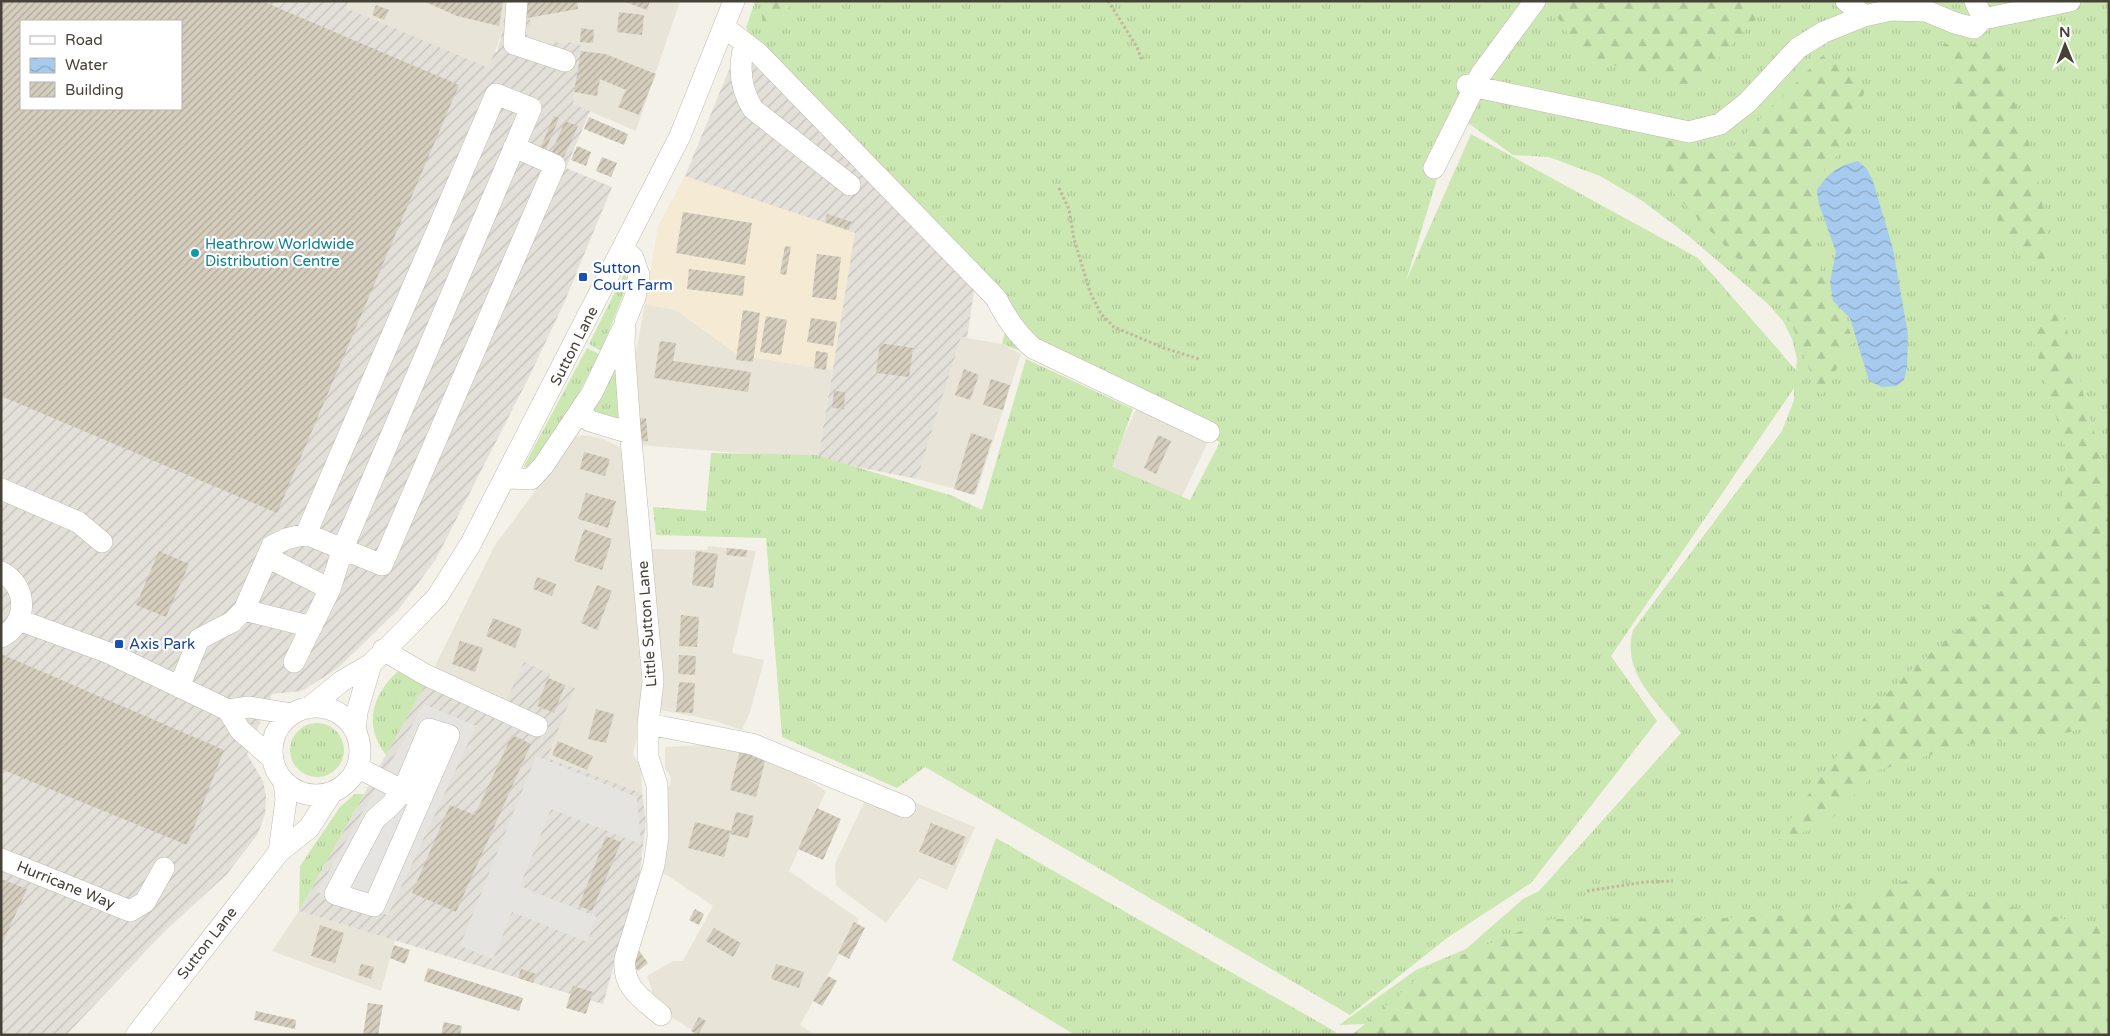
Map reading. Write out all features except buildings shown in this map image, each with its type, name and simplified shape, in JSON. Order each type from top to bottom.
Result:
[{"type":"street","points":[[517,1],[514,44],[565,61]]},
{"type":"street","name":"Sutton Lane","points":[[301,711],[377,657],[437,597],[470,545],[507,478],[680,136],[734,1]]},
{"type":"street","points":[[1434,168],[1471,86],[1535,1]]},
{"type":"street","points":[[1846,1],[1864,16]]},
{"type":"street","points":[[1471,86],[1689,132],[1720,124],[1748,102],[1798,48],[1824,32],[1864,16],[1891,10],[1926,11],[1955,24],[1974,28],[1979,10],[2070,1]]},
{"type":"street","points":[[724,27],[758,53],[996,298],[1012,326],[1033,348],[1209,432]]},
{"type":"street","points":[[745,43],[740,62],[744,96],[753,109],[850,184]]},
{"type":"street","points":[[294,662],[321,608],[343,548],[531,108],[496,94],[306,534]]},
{"type":"street","points":[[179,687],[199,639],[232,622],[244,610],[272,546],[286,539],[306,534],[382,565],[555,165],[514,147]]},
{"type":"street","name":"Little Sutton Lane","points":[[624,248],[633,258],[639,276],[635,297],[625,322],[624,344],[630,433],[653,681],[648,724],[648,756],[657,785],[658,838],[654,865],[625,959],[623,973],[632,990],[661,1015]]},
{"type":"street","points":[[507,478],[522,480],[534,476],[580,412],[603,373],[625,322]]},
{"type":"street","points":[[580,412],[590,421],[630,433]]},
{"type":"street","points":[[1,489],[78,522],[102,542]]},
{"type":"street","points":[[267,557],[321,608]]},
{"type":"street","points":[[1,572],[16,584],[21,596],[22,608],[19,620],[13,630],[1,637]]},
{"type":"street","points":[[244,610],[321,608]]},
{"type":"street","points":[[19,620],[110,653],[228,710],[249,708],[301,711],[320,706],[339,713],[355,730],[360,742],[357,767],[351,778],[332,792],[318,795],[306,794],[295,790],[277,772],[273,759],[274,742],[278,730],[301,711]]},
{"type":"street","points":[[377,657],[426,675],[537,726]]},
{"type":"street","name":"Sutton Lane","points":[[355,730],[357,712],[377,657]]},
{"type":"street","points":[[228,710],[240,730],[273,759]]},
{"type":"street","points":[[648,724],[752,744],[904,807]]},
{"type":"street","points":[[357,767],[412,795]]},
{"type":"street","points":[[279,852],[286,800],[284,781]]},
{"type":"street","name":"Sutton Lane","points":[[136,1035],[279,852],[309,828],[332,792]]},
{"type":"street","points":[[412,795],[374,906],[335,894],[375,819],[390,806],[412,795]]},
{"type":"street","name":"Hurricane Way","points":[[1,859],[130,911],[146,902],[164,868]]},
{"type":"path","points":[[1108,1],[1131,37],[1142,61]]},
{"type":"path","points":[[1059,188],[1069,209],[1074,239],[1090,292],[1101,314],[1114,327],[1164,348],[1199,359]]},
{"type":"path","points":[[1587,891],[1645,882],[1673,881]]},
{"type":"shaded area","name":"Axis Park","points":[[1,1],[349,1],[346,8],[489,68],[494,52],[497,52],[503,29],[504,14],[529,12],[531,26],[525,28],[528,37],[551,47],[554,41],[566,46],[569,42],[582,46],[573,104],[590,111],[566,168],[612,187],[564,303],[529,377],[436,559],[399,609],[338,668],[302,691],[272,694],[247,754],[263,781],[266,796],[265,814],[258,834],[227,874],[163,933],[66,1035],[1,1035]]},
{"type":"shaded area","points":[[349,1],[512,1],[510,15],[504,14],[503,29],[489,69],[346,8]]},
{"type":"shaded area","points":[[521,1],[680,1],[636,131],[573,104],[582,46],[551,47],[528,37],[526,35]]},
{"type":"shaded area","points":[[742,53],[975,285],[967,338],[961,337],[917,479],[818,459],[855,233],[685,176],[734,58]]},
{"type":"shaded area","points":[[685,176],[856,233],[832,370],[738,355],[676,310],[645,304],[658,226]]},
{"type":"shaded area","points":[[645,304],[676,310],[738,355],[832,370],[818,459],[638,445],[634,363]]},
{"type":"shaded area","points":[[961,337],[1002,344],[1021,354],[976,494],[917,479]]},
{"type":"shaded area","points":[[1138,405],[1210,437],[1180,501],[1109,468]]},
{"type":"shaded area","points":[[582,435],[601,438],[620,447],[622,453],[642,685],[641,721],[633,754],[641,767],[642,793],[546,758],[574,688],[565,685],[508,699],[433,670],[495,545],[575,437]]},
{"type":"shaded area","points":[[708,546],[756,551],[732,653],[764,660],[750,712],[742,730],[712,720],[661,710],[649,549],[707,550]]},
{"type":"shaded area","points":[[524,662],[550,674],[548,679],[575,688],[547,758],[642,793],[646,821],[640,872],[603,1004],[299,911],[433,670],[507,699]]},
{"type":"shaded area","points":[[424,704],[476,726],[388,915],[317,892]]},
{"type":"shaded area","points":[[722,744],[769,756],[826,791],[789,871],[859,919],[800,1025],[815,1035],[700,1035],[668,1015],[650,999],[652,990],[647,976],[673,961],[683,961],[713,906],[667,875],[659,873],[666,789],[670,785],[671,777],[665,768],[665,747]]},
{"type":"shaded area","points":[[536,756],[637,797],[641,844],[551,809],[520,886],[597,917],[587,942],[512,912],[493,959],[460,946]]},
{"type":"shaded area","points":[[872,785],[975,827],[947,890],[919,878],[886,923],[836,886],[835,864]]},
{"type":"shaded area","points":[[299,911],[395,940],[381,991],[272,951]]},
{"type":"green space","points":[[755,1],[2109,1],[2109,996],[1339,1025],[1416,970],[1466,949],[1523,899],[1539,891],[1681,733],[1644,686],[1637,674],[1632,660],[1633,630],[1782,431],[1794,400],[1794,388],[1611,656],[1657,721],[1531,883],[1447,938],[1350,1015],[925,767],[897,788],[782,737],[766,538],[656,535],[653,507],[706,511],[711,453],[816,455],[953,496],[982,510],[1026,359],[1133,409],[1112,467],[1190,500],[1220,442],[1036,357],[1002,344],[1007,324],[755,42],[746,28]],"holes":[[[1450,110],[1513,155],[1549,157],[1600,176],[1641,200],[1685,233],[1767,303],[1783,321],[1792,339],[1797,359],[1796,370],[1698,258],[1471,134],[1406,281],[1443,159]]]},
{"type":"green space","points":[[761,1],[796,1],[763,33]]},
{"type":"green space","points":[[1547,1],[1748,1],[1761,14],[1691,87],[1583,57]]},
{"type":"green space","points":[[1943,44],[1995,45],[2035,161],[2054,273],[2011,251],[1963,140]]},
{"type":"green space","points":[[1826,52],[1865,90],[1847,144],[1817,178],[1814,257],[1854,340],[1820,396],[1786,309],[1655,174],[1666,140],[1724,156]]},
{"type":"green space","points":[[624,274],[629,280],[601,351],[589,344]]},
{"type":"green space","points":[[2059,297],[2086,405],[2109,481],[2109,722],[2053,736],[1967,744],[1877,771],[1826,825],[1774,842],[1870,710],[1912,669],[1995,598],[2060,525],[2066,450],[2032,337]]},
{"type":"green space","points":[[587,348],[599,354],[569,412],[529,472],[524,466]]},
{"type":"green space","points":[[619,357],[623,420],[593,412],[592,408]]},
{"type":"green space","points":[[398,671],[425,685],[386,755],[375,733],[374,711],[382,690]]},
{"type":"green space","points":[[312,723],[322,723],[336,731],[342,740],[344,750],[342,760],[336,769],[322,777],[312,777],[302,772],[295,765],[290,755],[290,745],[295,735],[302,728]]},
{"type":"green space","points":[[355,794],[364,794],[299,911],[300,866],[340,807]]},
{"type":"green space","points":[[996,838],[1336,1032],[1334,1035],[1075,1035],[952,960]]},
{"type":"green space","points":[[1921,874],[1986,901],[2094,926],[2109,924],[2109,1035],[1352,1035],[1429,968],[1551,919],[1731,918],[1825,913]]},
{"type":"water","points":[[1858,161],[1867,169],[1873,181],[1893,249],[1908,334],[1907,367],[1904,380],[1897,386],[1882,387],[1869,381],[1850,318],[1833,301],[1830,282],[1836,252],[1819,204],[1817,190],[1834,171]]},
{"type":"place","name":"Heathrow Worldwide Distribution Centre","points":[[195,253]]},
{"type":"place","name":"Sutton Court Farm","points":[[583,277]]},
{"type":"place","name":"Axis Park","points":[[119,644]]}]
